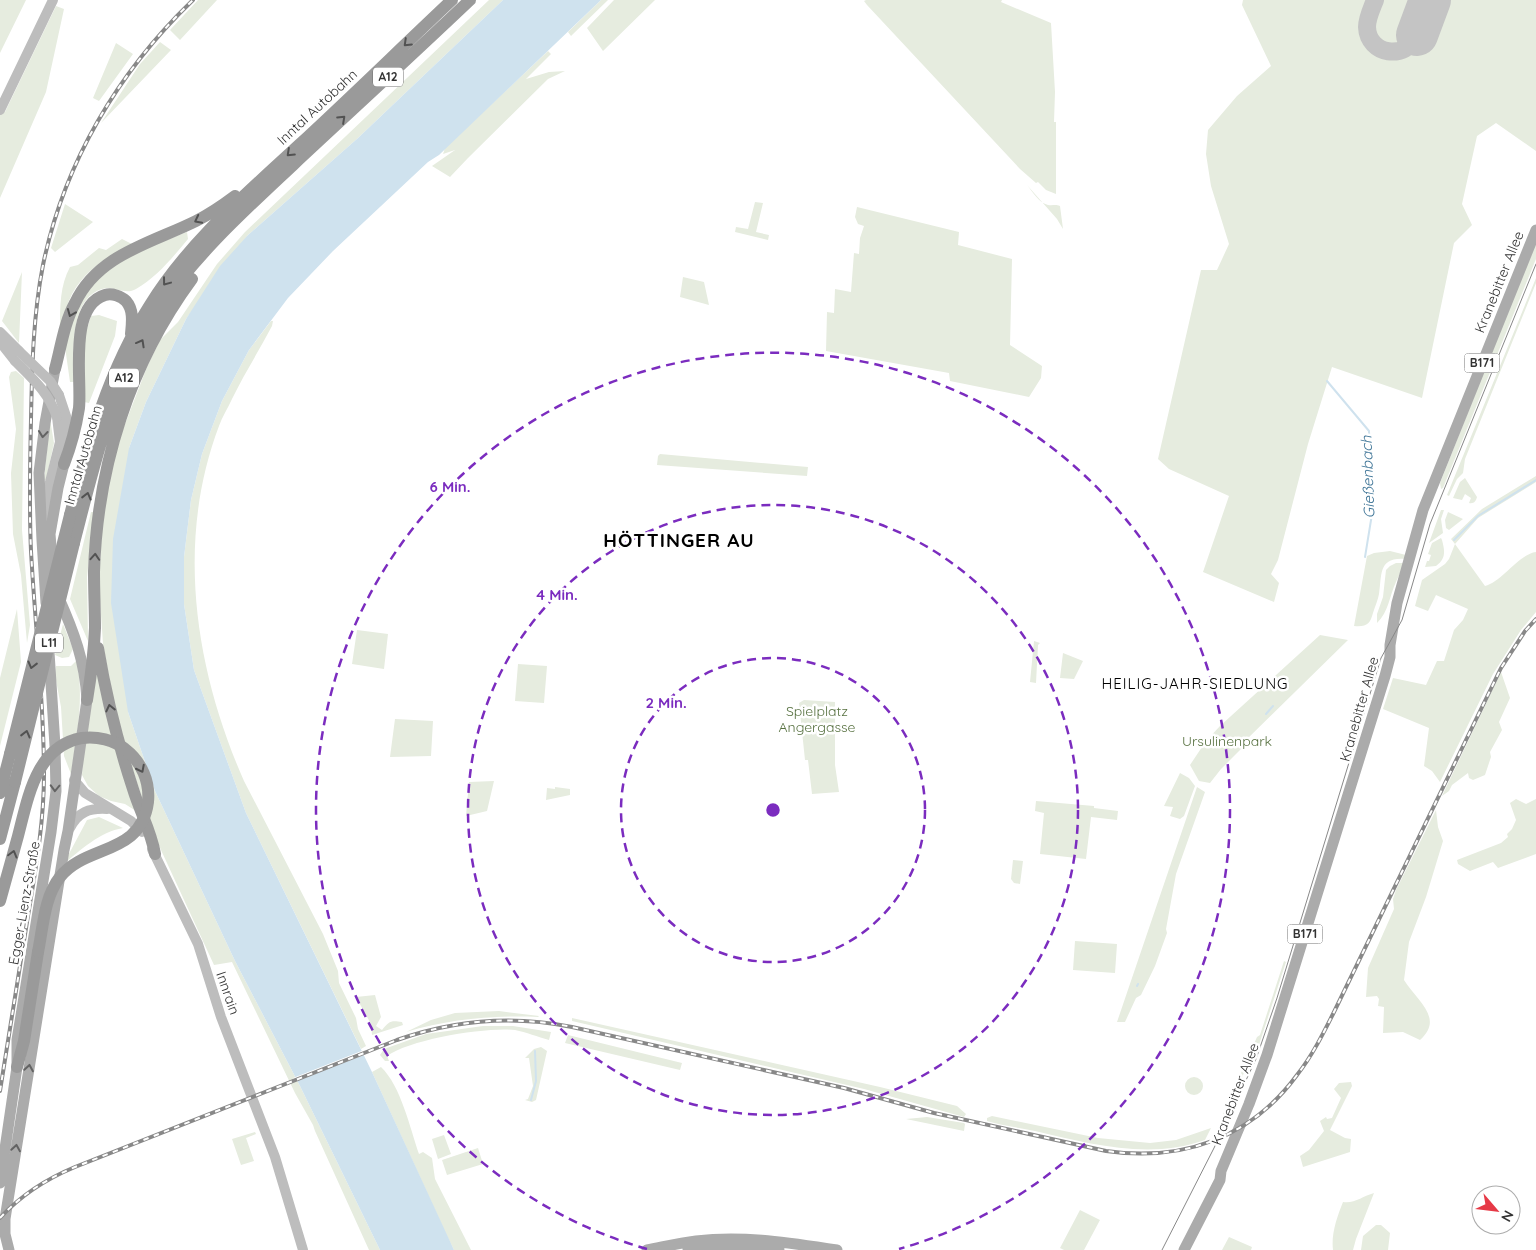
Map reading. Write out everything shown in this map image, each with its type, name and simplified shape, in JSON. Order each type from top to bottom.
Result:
[{"type":"highway","name":"Inntal Autobahn","points":[[0,793],[87,449],[102,401],[118,363],[150,303],[182,262],[213,227],[258,182],[452,0]]},
{"type":"highway","name":"Inntal Autobahn","points":[[0,838],[102,437],[128,367],[159,310],[180,280],[220,236],[470,0]]},
{"type":"highway","points":[[55,369],[66,324],[75,302],[86,285],[102,268],[125,252],[208,215],[245,188],[258,182]]},
{"type":"highway","points":[[87,700],[92,670],[95,628],[94,572],[97,529],[104,479],[116,430],[136,378],[157,334],[186,288],[210,255],[220,236]]},
{"type":"highway","points":[[64,464],[79,409],[80,335],[86,314],[92,304],[100,297],[110,294],[121,298],[129,305],[131,310],[131,337]]},
{"type":"highway","points":[[95,628],[103,680],[115,727],[133,791],[152,836],[155,854]]},
{"type":"highway","points":[[0,901],[30,792],[36,774],[45,760],[64,744],[86,738],[107,740],[131,754],[141,766],[146,780],[148,795],[144,817],[135,831],[125,841],[74,864],[61,875],[53,888],[48,901],[24,1042],[17,1068]]},
{"type":"main road","points":[[0,110],[53,0]]},
{"type":"main road","name":"Kranebitter Allee","points":[[1221,1170],[1265,1060],[1355,774],[1390,657],[1395,616],[1405,574],[1432,486],[1536,230]]},
{"type":"main road","name":"L11","points":[[0,332],[50,381],[59,395],[66,412],[68,425],[64,464],[50,534],[54,586],[79,649],[86,678],[87,700],[74,780]]},
{"type":"main road","name":"L11","points":[[0,342],[15,362],[46,393],[52,402],[57,417],[60,442],[48,490],[42,540]]},
{"type":"main road","points":[[42,540],[40,473],[45,422],[55,369]]},
{"type":"main road","name":"Egger-Lienz-Straße","points":[[10,1250],[6,1240],[4,1224],[5,1182],[17,1068],[17,1040],[56,791],[55,746],[42,540]]},
{"type":"main road","name":"Egger-Lienz-Straße","points":[[18,1250],[11,1232],[10,1216],[13,1195],[5,1182],[68,831],[74,780]]},
{"type":"main road","name":"Innrain","points":[[74,780],[85,793],[136,825],[146,837],[155,854],[198,944],[221,1017],[275,1157],[303,1250]]},
{"type":"main road","points":[[68,831],[77,816],[83,812],[90,809],[109,809]]},
{"type":"main road","name":"B171","points":[[1177,1250],[1213,1177],[1221,1170]]},
{"type":"main road","name":"B171","points":[[1184,1250],[1220,1180],[1221,1170]]},
{"type":"main road","points":[[647,1250],[696,1241],[736,1239],[774,1241],[837,1250]]},
{"type":"main road","points":[[688,1250],[720,1247],[779,1250]]},
{"type":"green space","points":[[0,0],[26,0],[0,53]]},
{"type":"green space","points":[[198,0],[217,0],[180,40],[170,30]]},
{"type":"green space","points":[[489,0],[503,0],[358,138],[248,235],[186,319],[146,402],[129,448],[128,712],[155,791],[235,961],[300,1086],[380,1250],[369,1250],[313,1125],[295,1093],[232,962],[214,965],[155,837],[118,725],[103,644],[99,585],[102,524],[110,476],[120,437],[147,367],[160,340],[178,322],[217,264],[245,232]]},
{"type":"green space","points":[[601,0],[608,0],[571,36],[568,32]]},
{"type":"green space","points":[[614,0],[655,0],[603,51],[587,28]]},
{"type":"green space","points":[[1002,0],[1001,2],[1051,23],[1055,92],[1054,122],[1056,122],[1056,194],[1046,190],[1020,169],[867,5],[864,1]]},
{"type":"green space","points":[[1243,0],[1536,0],[1536,151],[1496,123],[1477,136],[1462,204],[1472,225],[1454,243],[1422,398],[1332,367],[1308,444],[1278,560],[1271,574],[1279,583],[1274,602],[1203,572],[1229,496],[1169,469],[1158,459],[1201,270],[1217,270],[1229,244],[1211,186],[1206,154],[1208,130],[1237,96],[1271,66],[1242,5]]},
{"type":"green space","points":[[56,6],[64,9],[46,92],[0,198],[0,110],[5,112]]},
{"type":"green space","points":[[160,42],[171,50],[101,123],[140,64]]},
{"type":"green space","points":[[116,43],[133,54],[99,101],[93,98]]},
{"type":"green space","points":[[548,51],[551,54],[526,79],[549,72],[565,71],[548,79],[450,177],[432,166],[455,150],[443,154],[445,148]]},
{"type":"green space","points":[[755,202],[763,203],[756,232],[769,235],[768,240],[735,232],[736,227],[748,229]]},
{"type":"green space","points":[[1042,202],[1048,205],[1060,206],[1063,229],[1057,219]]},
{"type":"green space","points":[[65,204],[93,222],[55,252],[51,248]]},
{"type":"green space","points":[[857,207],[959,232],[958,245],[1012,259],[1010,345],[1042,366],[1041,378],[1029,397],[950,381],[949,373],[826,351],[827,312],[834,313],[835,289],[851,292],[854,253],[859,254],[860,238],[864,226],[858,224],[855,217]]},
{"type":"green space","points":[[187,232],[188,239],[164,266],[144,284],[132,291],[106,288],[94,293],[85,302],[79,314],[74,342],[75,382],[70,382],[65,347],[77,306],[104,270],[136,252]]},
{"type":"green space","points":[[122,239],[132,244],[98,264],[84,277],[72,294],[60,327],[62,289],[70,267],[78,265],[99,248],[106,250]]},
{"type":"green space","points":[[1536,240],[1536,259],[1441,489],[1440,483]]},
{"type":"green space","points":[[22,272],[19,343],[2,321]]},
{"type":"green space","points":[[683,277],[704,282],[709,305],[680,297]]},
{"type":"green space","points":[[1536,278],[1536,283],[1465,459],[1463,473],[1457,479],[1449,496],[1447,495]]},
{"type":"green space","points":[[99,315],[117,321],[115,336],[89,403],[84,402],[85,335],[91,316]]},
{"type":"green space","points":[[271,321],[273,321],[272,326],[222,419],[205,470],[197,515],[195,560],[197,605],[203,650],[213,695],[227,739],[244,781],[323,934],[338,971],[339,983],[356,1018],[358,1029],[366,1046],[361,1049],[246,813],[194,670],[184,604],[184,557],[191,500],[202,454],[222,401],[249,350]]},
{"type":"green space","points":[[16,371],[24,378],[22,530],[30,625],[27,643],[21,575],[13,534],[11,473],[16,429],[9,377],[11,372]]},
{"type":"green space","points":[[50,419],[54,443],[46,480],[44,480]]},
{"type":"green space","points":[[660,454],[808,467],[807,476],[657,465]]},
{"type":"green space","points":[[1536,476],[1536,482],[1478,518],[1455,544],[1451,539],[1482,509]]},
{"type":"green space","points":[[1465,478],[1477,497],[1472,503],[1469,503],[1471,498],[1465,494],[1462,500],[1453,498],[1460,482]]},
{"type":"green space","points":[[1441,510],[1444,510],[1441,519],[1443,533],[1429,543]]},
{"type":"green space","points":[[91,512],[94,512],[87,577],[88,641],[70,599]]},
{"type":"green space","points":[[1448,512],[1463,519],[1449,530],[1446,528],[1445,520]]},
{"type":"green space","points":[[1441,538],[1444,551],[1442,561],[1436,566],[1425,567],[1431,555],[1428,554],[1432,543]]},
{"type":"green space","points":[[1455,544],[1485,586],[1498,579],[1523,558],[1536,552],[1536,612],[1521,630],[1493,674],[1440,782],[1432,771],[1424,766],[1429,728],[1383,709],[1393,678],[1426,685],[1437,661],[1444,661],[1454,630],[1463,620],[1468,609],[1436,595],[1428,611],[1415,606],[1422,580],[1445,564]]},
{"type":"green space","points":[[1390,551],[1406,555],[1405,559],[1396,559],[1386,564],[1381,574],[1379,596],[1371,620],[1365,625],[1354,626],[1367,556]]},
{"type":"green space","points":[[1396,563],[1403,563],[1402,568],[1386,609],[1377,623],[1377,614],[1383,597],[1386,570]]},
{"type":"green space","points":[[17,609],[21,662],[0,746],[0,678]]},
{"type":"green space","points":[[63,624],[73,649],[69,657],[62,658],[55,655]]},
{"type":"green space","points":[[357,630],[388,634],[384,669],[352,664]]},
{"type":"green space","name":"Ursulinenpark","points":[[1320,635],[1348,640],[1243,743],[1245,745],[1210,783],[1199,781],[1190,765],[1206,741]]},
{"type":"green space","points":[[1034,641],[1040,643],[1038,645],[1036,683],[1030,682]]},
{"type":"green space","points":[[1063,653],[1083,661],[1074,679],[1060,678]]},
{"type":"green space","points":[[77,660],[80,704],[71,774],[64,756],[61,707],[55,675],[56,666],[71,666]]},
{"type":"green space","points":[[96,660],[136,811],[125,804],[99,796],[88,786],[82,775]]},
{"type":"green space","points":[[518,664],[547,666],[544,703],[515,701]]},
{"type":"green space","points":[[1501,672],[1510,698],[1499,722],[1502,730],[1490,752],[1491,757],[1485,775],[1473,780],[1469,778],[1468,773],[1452,785],[1449,791],[1442,796]]},
{"type":"green space","name":"Spielplatz Angergasse","points":[[804,700],[835,702],[835,765],[839,792],[812,794],[808,760],[805,760],[799,703]]},
{"type":"green space","points":[[395,719],[433,721],[431,756],[390,757]]},
{"type":"green space","points":[[1180,773],[1189,778],[1195,786],[1184,816],[1180,819],[1170,816],[1173,807],[1164,806]]},
{"type":"green space","points":[[494,781],[487,811],[466,816],[469,782]]},
{"type":"green space","points":[[555,787],[570,789],[570,795],[546,800],[547,788],[555,789]]},
{"type":"green space","points":[[1197,787],[1205,792],[1176,874],[1166,929],[1167,933],[1155,966],[1141,995],[1136,998],[1125,1022],[1117,1022]]},
{"type":"green space","points":[[1516,799],[1526,804],[1536,799],[1536,854],[1498,868],[1493,862],[1470,871],[1458,864],[1457,860],[1501,843],[1508,837],[1507,834],[1512,829],[1516,820],[1510,803]]},
{"type":"green space","points":[[1036,801],[1094,806],[1094,808],[1118,811],[1117,820],[1091,817],[1086,859],[1040,854],[1044,813],[1035,811]]},
{"type":"green space","points":[[1436,810],[1438,827],[1443,841],[1426,897],[1409,942],[1404,980],[1426,1009],[1429,1017],[1430,1024],[1427,1032],[1420,1040],[1403,1032],[1383,1033],[1384,1007],[1378,1006],[1379,999],[1377,996],[1366,997],[1368,968],[1394,909],[1393,899],[1396,890]]},
{"type":"green space","points":[[99,817],[123,828],[106,833],[83,848],[63,865],[87,820]]},
{"type":"green space","points":[[1013,860],[1023,861],[1020,884],[1014,883],[1011,879]]},
{"type":"green space","points":[[1075,941],[1117,944],[1115,973],[1073,970]]},
{"type":"green space","points":[[1284,961],[1286,962],[1256,1054],[1253,1053],[1225,1115],[1223,1114],[1257,1037],[1260,1035]]},
{"type":"green space","points":[[375,995],[381,1017],[376,1026],[382,1030],[393,1021],[402,1022],[403,1025],[372,1035],[371,1024],[356,997]]},
{"type":"green space","points":[[499,1011],[539,1016],[472,1019],[406,1032],[431,1020],[455,1013]]},
{"type":"green space","points":[[572,1018],[880,1087],[957,1106],[966,1114],[964,1117],[864,1089],[572,1021]]},
{"type":"green space","points":[[483,1026],[513,1026],[551,1032],[549,1040],[515,1030],[468,1032],[413,1044],[387,1056],[389,1061],[385,1061],[380,1055],[384,1049],[426,1034]]},
{"type":"green space","points":[[568,1035],[682,1063],[680,1070],[565,1043]]},
{"type":"green space","points":[[541,1047],[547,1051],[536,1100],[532,1102],[525,1100],[528,1099],[533,1086],[529,1058],[525,1058],[534,1049]]},
{"type":"green space","points":[[381,1067],[388,1075],[399,1096],[419,1154],[423,1152],[432,1158],[435,1179],[471,1250],[454,1250],[446,1234],[372,1072]]},
{"type":"green space","points":[[1194,1077],[1200,1080],[1203,1086],[1200,1092],[1194,1095],[1188,1092],[1185,1086],[1188,1080]]},
{"type":"green space","points":[[1351,1082],[1352,1086],[1330,1130],[1351,1139],[1350,1152],[1303,1167],[1300,1156],[1309,1150],[1324,1131],[1320,1121],[1326,1117],[1327,1119],[1332,1118],[1341,1098],[1334,1089],[1339,1083]]},
{"type":"green space","points":[[992,1116],[1098,1138],[1150,1143],[1176,1140],[1211,1128],[1205,1140],[1184,1146],[1163,1149],[1120,1148],[1077,1141],[987,1121],[987,1118]]},
{"type":"green space","points":[[927,1117],[964,1123],[964,1131],[906,1119]]},
{"type":"green space","points":[[255,1132],[256,1134],[246,1138],[254,1161],[241,1165],[232,1139]]},
{"type":"green space","points":[[444,1135],[451,1154],[438,1159],[432,1139]]},
{"type":"green space","points":[[478,1148],[483,1164],[447,1175],[442,1160]]},
{"type":"green space","points":[[1374,1193],[1353,1250],[1333,1250],[1334,1232],[1343,1202],[1355,1201]]},
{"type":"green space","points":[[1080,1210],[1100,1220],[1084,1250],[1064,1250],[1060,1248]]},
{"type":"green space","points":[[1376,1225],[1381,1225],[1390,1233],[1388,1250],[1361,1250],[1363,1236]]},
{"type":"green space","points":[[1229,1237],[1252,1247],[1251,1250],[1222,1250]]},
{"type":"water","points":[[503,0],[601,0],[439,155],[428,162],[333,251],[288,298],[249,350],[222,401],[202,454],[191,500],[184,557],[184,604],[194,670],[246,813],[372,1072],[454,1250],[380,1250],[300,1086],[235,961],[155,791],[128,712],[111,603],[113,539],[129,448],[146,402],[186,319],[220,266],[248,235],[358,138]]},
{"type":"pier","points":[[364,1050],[366,1054],[295,1082],[293,1078]]},
{"type":"waterway","name":"Gießenbach","points":[[1327,381],[1369,431],[1372,514],[1365,557]]},
{"type":"waterway","points":[[1454,540],[1478,516],[1536,480]]},
{"type":"waterway","points":[[1266,714],[1273,706]]},
{"type":"waterway","points":[[531,1100],[536,1081],[535,1051]]},
{"type":"taxiway","points":[[1375,0],[1367,27],[1369,36],[1374,44],[1380,49],[1397,51],[1405,49],[1417,35]]},
{"type":"runway","points":[[1417,35],[1430,0]]},
{"type":"tram line","points":[[1162,1250],[1214,1148],[1256,1059],[1277,998],[1381,658],[1402,620],[1430,524],[1536,264]]},
{"type":"railway","points":[[0,1091],[36,867],[44,793],[43,718],[31,551],[30,502],[31,400],[34,342],[37,303],[43,265],[52,227],[65,191],[80,155],[98,121],[141,57],[193,0]]},
{"type":"railway","points":[[0,1218],[34,1188],[75,1167],[397,1040],[440,1028],[484,1022],[528,1021],[572,1027],[844,1088],[934,1113],[1106,1151],[1161,1153],[1213,1141],[1236,1130],[1279,1097],[1312,1053],[1334,1012],[1501,668],[1525,631],[1536,619]]},
{"type":"district","name":"HÖTTINGER AU","points":[[679,540]]},
{"type":"district","name":"HEILIG-JAHR-SIEDLUNG","points":[[1195,684]]}]
